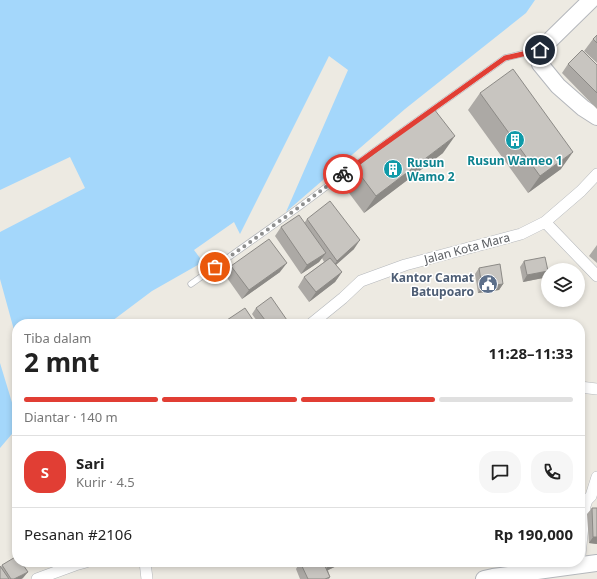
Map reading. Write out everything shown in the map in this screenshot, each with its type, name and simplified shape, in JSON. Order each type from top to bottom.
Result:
[{"type":"street","points":[[591,0],[540,50],[538,57],[540,64],[558,86],[583,108],[597,117]]},
{"type":"street","name":"Jalan Kota Mara","points":[[317,319],[361,281],[404,265],[521,234],[545,222],[581,191],[597,174]]},
{"type":"street","points":[[545,222],[597,276]]},
{"type":"street","points":[[585,388],[597,390]]},
{"type":"street","points":[[585,506],[587,500],[591,496],[597,477]]},
{"type":"street","points":[[585,562],[597,563]]},
{"type":"street","points":[[37,579],[70,567]]},
{"type":"street","points":[[146,567],[147,579]]},
{"type":"street","points":[[484,579],[547,567]]},
{"type":"lane","points":[[191,284],[505,58],[540,50]]},
{"type":"water","points":[[0,0],[535,0],[526,13],[405,109],[286,212],[348,70],[329,56],[240,234],[234,222],[194,250],[203,262],[152,291],[115,319],[12,319],[12,323],[0,279],[0,232],[85,188],[70,157],[0,190]]},
{"type":"water","points":[[0,363],[12,403],[12,434],[0,448]]},
{"type":"building","points":[[597,35],[597,43],[593,39]]},
{"type":"building","points":[[582,50],[597,65],[597,93],[568,64]]},
{"type":"building","points":[[513,69],[573,152],[540,176],[480,93]]},
{"type":"building","name":"Rusun Wamo 2","points":[[434,109],[455,136],[376,196],[355,168]]},
{"type":"building","points":[[330,201],[360,240],[337,261],[307,219]]},
{"type":"building","points":[[299,215],[326,253],[307,265],[281,227]]},
{"type":"building","points":[[269,239],[287,263],[249,290],[231,266]]},
{"type":"building","points":[[545,257],[546,263],[541,263],[541,272],[527,275],[524,261]]},
{"type":"building","points":[[330,258],[342,272],[316,292],[304,277]]},
{"type":"building","points":[[500,264],[503,284],[482,287],[479,268]]},
{"type":"building","points":[[271,297],[286,319],[264,319],[256,308]]},
{"type":"building","points":[[245,308],[252,319],[228,319]]},
{"type":"building","points":[[592,508],[597,508],[597,537],[593,537]]},
{"type":"building","points":[[12,559],[12,567],[24,567],[28,572],[11,579],[2,565]]},
{"type":"building","points":[[0,566],[9,579],[0,579]]},
{"type":"building","points":[[302,567],[325,567],[330,577],[325,579],[308,579]]},
{"type":"way so far","points":[[215,267],[343,174]]},
{"type":"place","name":"Rusun Wameo 1","points":[[515,140]]},
{"type":"place","name":"Rusun Wamo 2","points":[[393,169]]},
{"type":"place","name":"Kantor Camat Batupoaro","points":[[488,284]]},
{"type":"route","points":[[343,174],[505,58],[540,50]]}]
